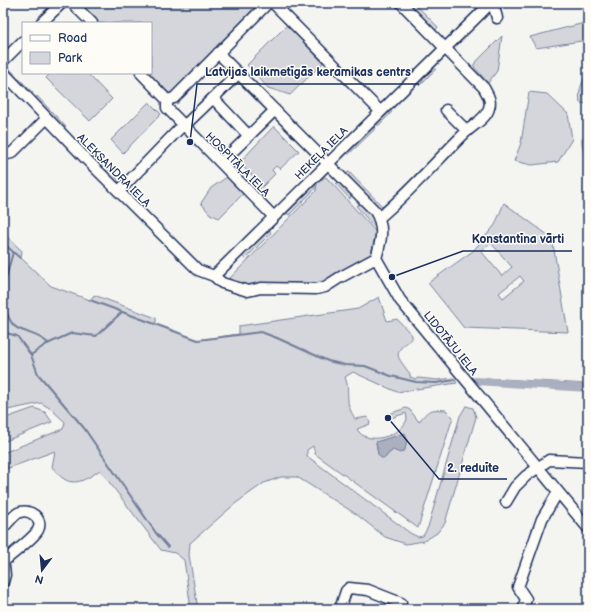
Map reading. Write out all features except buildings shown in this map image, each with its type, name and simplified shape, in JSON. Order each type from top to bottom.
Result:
[{"type":"street","points":[[42,22],[62,3]]},
{"type":"street","points":[[72,3],[91,22]]},
{"type":"street","points":[[167,100],[174,98],[268,3],[380,111]]},
{"type":"street","points":[[379,218],[482,118],[489,109],[490,99],[484,88],[401,3]]},
{"type":"street","points":[[492,3],[497,18]]},
{"type":"street","name":"HEKEĻA IELA","points":[[214,276],[380,111],[492,3]]},
{"type":"street","points":[[3,61],[22,42]]},
{"type":"street","points":[[218,53],[375,211],[379,218],[382,236],[376,258]]},
{"type":"street","name":"ALEKSANDRA IELA","points":[[3,72],[87,160],[198,270],[214,276],[222,283],[248,291],[261,288],[316,289],[325,287],[376,258]]},
{"type":"street","points":[[119,191],[183,126],[239,73]]},
{"type":"street","name":"HOSPITĀĻA IELA","points":[[142,74],[167,100],[167,108],[183,126],[274,217]]},
{"type":"street","points":[[213,98],[250,136]]},
{"type":"street","points":[[221,163],[275,110]]},
{"type":"street","points":[[446,110],[467,131]]},
{"type":"street","points":[[3,155],[12,153],[47,118]]},
{"type":"street","name":"LIDOTĀJU IELA","points":[[376,258],[400,300],[588,528]]},
{"type":"street","points":[[506,502],[515,487],[526,476],[538,466],[549,460],[588,462]]},
{"type":"street","points":[[523,609],[526,599],[518,587],[542,519],[558,492]]},
{"type":"street","points":[[3,528],[18,512],[25,511],[30,512],[38,518],[40,523],[37,532],[4,560],[5,575],[3,582]]},
{"type":"street","points":[[340,609],[346,591],[349,588],[368,590],[401,603],[400,609]]},
{"type":"green space","points":[[77,3],[258,3],[259,5],[172,95],[149,74],[152,74],[152,22],[97,22]]},
{"type":"green space","points":[[407,3],[414,3],[438,27],[435,31]]},
{"type":"green space","points":[[588,22],[588,40],[536,48],[530,37]]},
{"type":"green space","points":[[287,25],[323,63],[290,95],[268,88],[247,65]]},
{"type":"green space","points":[[502,36],[497,71],[488,83],[474,67],[474,64]]},
{"type":"green space","points":[[6,65],[33,93],[28,93],[6,69]]},
{"type":"green space","points":[[433,66],[436,69],[419,86],[419,85]]},
{"type":"green space","points":[[588,73],[588,104],[580,103],[579,94]]},
{"type":"green space","points":[[50,74],[88,74],[112,99],[90,121],[46,78]]},
{"type":"green space","points":[[529,92],[547,94],[568,114],[572,139],[558,162],[532,165],[514,161],[521,143]]},
{"type":"green space","points":[[37,96],[66,127],[61,127],[36,100]]},
{"type":"green space","points":[[149,102],[161,114],[123,153],[111,140]]},
{"type":"green space","points":[[390,109],[392,112],[379,125],[377,125],[375,123]]},
{"type":"green space","points":[[274,126],[299,151],[280,169],[276,166],[272,170],[275,174],[257,192],[250,185],[255,178],[242,166],[236,170],[228,163],[231,160],[237,165]]},
{"type":"green space","points":[[373,126],[375,128],[374,130],[348,154],[346,152]]},
{"type":"green space","points":[[108,168],[121,183],[116,181],[105,171]]},
{"type":"green space","points":[[348,172],[385,209],[378,209],[346,175]]},
{"type":"green space","points":[[227,177],[243,194],[219,218],[210,214],[201,203],[211,188]]},
{"type":"green space","points":[[325,177],[376,232],[371,254],[367,258],[318,285],[249,288],[226,282],[316,191],[317,183]]},
{"type":"green space","points":[[339,181],[351,193],[350,199],[336,184]]},
{"type":"green space","points":[[315,184],[315,189],[289,215],[285,212]]},
{"type":"green space","points":[[504,203],[552,238],[568,332],[464,328],[428,283],[473,251],[495,225]],"holes":[[[491,243],[512,267],[502,276],[481,251]],[[520,276],[524,281],[503,298],[499,293]]]},
{"type":"green space","points":[[360,204],[369,212],[377,230],[356,206]]},
{"type":"green space","points":[[269,229],[271,233],[245,259],[242,256]]},
{"type":"green space","points":[[3,233],[22,251],[21,258],[51,286],[90,300],[94,295],[156,318],[156,325],[198,340],[239,334],[239,326],[358,309],[379,297],[387,321],[397,319],[412,335],[412,339],[401,348],[398,355],[399,359],[410,374],[410,377],[416,379],[437,380],[454,378],[457,383],[397,392],[353,372],[345,377],[350,410],[355,419],[368,417],[370,424],[357,429],[368,437],[384,437],[398,430],[404,425],[407,419],[406,413],[391,418],[389,414],[406,408],[410,410],[419,422],[425,414],[433,410],[446,410],[453,417],[418,528],[315,454],[313,446],[307,450],[307,456],[410,533],[418,537],[423,536],[428,527],[460,416],[466,406],[473,408],[476,417],[445,523],[437,533],[424,541],[406,544],[385,537],[356,514],[297,477],[281,477],[264,483],[236,503],[190,543],[189,555],[198,609],[191,609],[184,560],[175,553],[161,550],[100,470],[78,482],[64,479],[52,467],[55,451],[3,470],[3,453],[63,429],[65,422],[51,409],[41,403],[3,411]],"holes":[[[387,439],[393,450],[385,458],[378,454],[376,442]]]},
{"type":"green space","points":[[486,378],[588,384],[588,391],[482,384],[481,381]]},
{"type":"green space","points":[[34,408],[45,412],[52,422],[3,442],[3,419]]},
{"type":"water","points":[[405,433],[407,439],[405,450],[400,453],[393,450],[385,458],[381,458],[378,454],[376,442]]},
{"type":"waterway","points":[[588,137],[585,141],[588,157]]},
{"type":"waterway","points":[[3,243],[20,258]]},
{"type":"waterway","points":[[3,289],[13,252]]},
{"type":"waterway","points":[[3,294],[11,322],[17,328],[41,338],[48,343]]},
{"type":"waterway","points":[[90,300],[198,340],[261,332],[328,361],[345,365],[365,366],[391,376],[416,382],[436,383],[455,380]]},
{"type":"waterway","points":[[31,355],[45,345],[72,333],[96,336],[122,312]]},
{"type":"waterway","points":[[3,332],[17,336],[31,355],[38,374],[84,428],[156,533],[168,547]]},
{"type":"waterway","points":[[476,381],[588,388]]},
{"type":"place","name":"Latvijas laikmetīgās keramikas centrs","points":[[190,142]]},
{"type":"place","name":"Konstantīna vārti","points":[[392,277]]},
{"type":"place","name":"2. reduīte","points":[[388,418]]}]
